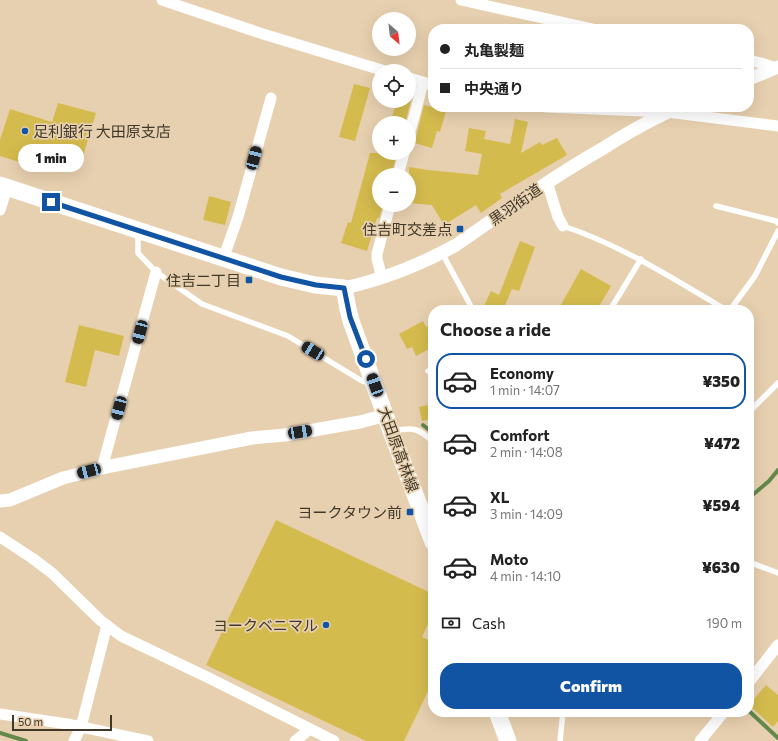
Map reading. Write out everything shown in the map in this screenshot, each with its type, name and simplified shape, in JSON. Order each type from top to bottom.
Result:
[{"type":"main road","points":[[4,186],[281,277],[316,285],[344,288]]},
{"type":"main road","name":"大田原高林線","points":[[344,288],[350,317],[428,528]]},
{"type":"main road","points":[[499,717],[508,741]]},
{"type":"street","points":[[162,0],[263,34],[372,67]]},
{"type":"street","points":[[461,0],[570,24]]},
{"type":"street","points":[[754,61],[777,68]]},
{"type":"street","points":[[754,77],[777,68]]},
{"type":"street","points":[[416,80],[428,84],[416,116]]},
{"type":"street","points":[[223,259],[238,218],[271,98]]},
{"type":"street","points":[[667,112],[778,126]]},
{"type":"street","name":"黒羽街道","points":[[344,288],[382,278],[423,263],[442,253],[456,245],[547,182],[619,138],[667,112]]},
{"type":"street","points":[[547,182],[558,217],[563,226]]},
{"type":"street","points":[[0,210],[4,186]]},
{"type":"street","points":[[382,278],[377,254],[388,212]]},
{"type":"street","points":[[102,468],[156,272]]},
{"type":"street","points":[[0,502],[10,500],[62,478],[102,468],[252,438],[285,435],[360,422],[386,414]]},
{"type":"street","points":[[0,537],[52,573],[100,620],[121,636],[209,678],[334,741]]},
{"type":"street","points":[[74,741],[81,726],[107,625]]},
{"type":"street","points":[[754,676],[778,645]]},
{"type":"street","points":[[0,714],[81,726],[148,741]]},
{"type":"street","points":[[704,740],[720,717]]},
{"type":"street","points":[[295,741],[310,729]]},
{"type":"lane","points":[[716,206],[776,221],[778,223]]},
{"type":"lane","points":[[563,226],[578,231],[641,259],[718,305]]},
{"type":"lane","points":[[138,231],[138,253],[156,272],[202,304],[288,336],[362,381],[375,385]]},
{"type":"lane","points":[[734,305],[755,276],[778,231]]},
{"type":"lane","points":[[442,253],[470,305]]},
{"type":"lane","points":[[613,305],[641,259]]},
{"type":"lane","points":[[754,407],[778,383]]},
{"type":"lane","points":[[392,431],[404,429],[419,430],[428,438]]},
{"type":"lane","points":[[754,564],[778,573]]},
{"type":"lane","points":[[560,741],[562,717]]},
{"type":"building","points":[[354,84],[370,88],[355,141],[339,137]]},
{"type":"building","points":[[58,103],[96,113],[81,163],[40,152],[35,167],[0,156],[0,140],[10,109],[52,122]]},
{"type":"building","points":[[424,105],[428,106],[428,112],[446,112],[440,132],[437,131],[432,148],[416,143],[416,137]]},
{"type":"building","points":[[395,108],[409,108],[407,116],[392,116]]},
{"type":"building","points":[[515,119],[528,122],[521,153],[540,142],[542,145],[557,138],[567,155],[500,194],[502,198],[481,213],[476,205],[444,225],[432,205],[416,204],[416,168],[478,175],[482,154],[465,151],[469,128],[486,131],[484,139],[510,144]]},
{"type":"building","points":[[370,153],[372,153],[372,160],[395,160],[393,168],[372,168],[372,212],[381,212],[379,218],[377,218],[367,251],[341,243],[348,222],[351,223]]},
{"type":"building","points":[[209,196],[231,202],[225,225],[203,220]]},
{"type":"building","points":[[520,241],[535,247],[519,291],[512,289],[505,305],[484,305],[491,291],[499,295]]},
{"type":"building","points":[[581,269],[611,286],[600,305],[561,305]]},
{"type":"building","points":[[423,321],[426,327],[428,326],[428,350],[416,356],[412,347],[407,349],[399,334]]},
{"type":"building","points":[[79,325],[124,336],[119,356],[95,350],[86,387],[65,382]]},
{"type":"building","points":[[428,405],[428,420],[422,421],[419,407]]},
{"type":"building","name":"ヨークベニマル","points":[[276,520],[428,592],[428,624],[422,637],[428,640],[428,691],[404,741],[366,741],[206,665]]},
{"type":"building","points":[[766,685],[778,695],[778,721],[773,727],[754,710],[754,699]]},
{"type":"waterway","points":[[423,425],[428,429]]},
{"type":"waterway","points":[[754,494],[769,481],[778,470]]},
{"type":"waterway","points":[[754,716],[778,738]]},
{"type":"waterway","points":[[0,733],[26,741]]},
{"type":"place","name":"足利銀行 大田原支店","points":[[25,131]]},
{"type":"place","name":"住吉町交差点","points":[[460,229]]},
{"type":"place","name":"住吉二丁目","points":[[249,280]]},
{"type":"place","name":"ヨークタウン前","points":[[410,512]]},
{"type":"place","name":"ヨークベニマル","points":[[326,625]]},
{"type":"route","points":[[51,202],[281,277],[316,285],[344,288],[350,317],[366,359]]}]
